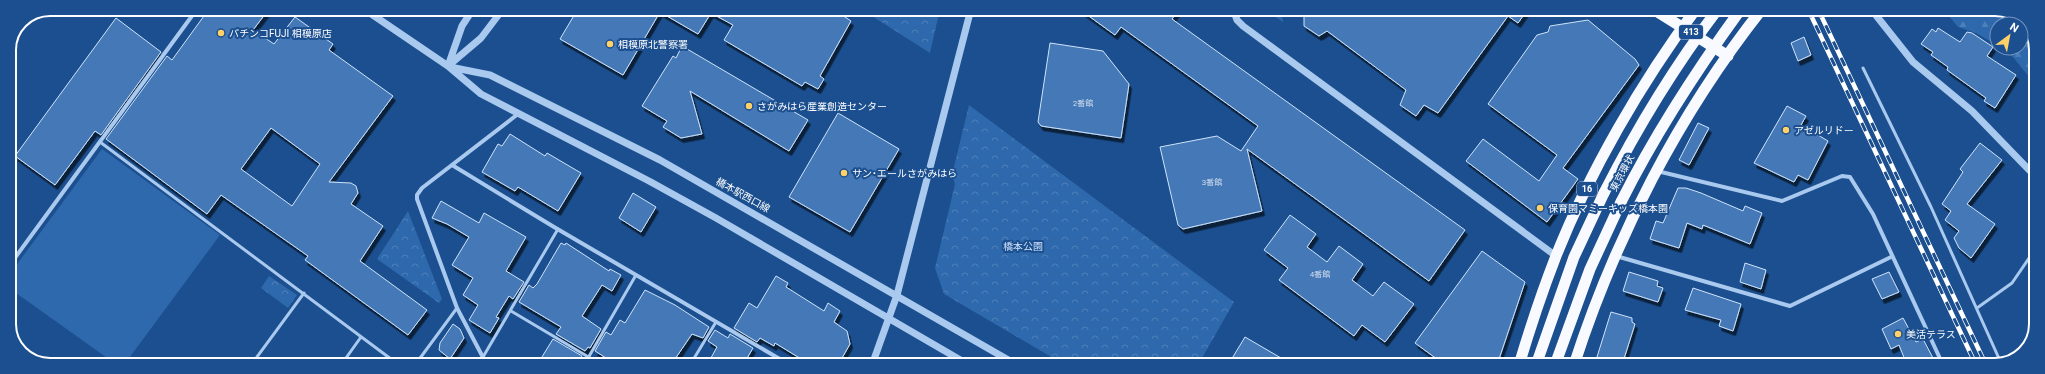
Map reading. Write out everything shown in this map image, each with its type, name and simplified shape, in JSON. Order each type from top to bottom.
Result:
[{"type":"highway","name":"413","points":[[1665,16],[1728,56]]},
{"type":"highway","name":"16","points":[[1521,358],[1556,256],[1585,191],[1654,69],[1691,16]]},
{"type":"highway","name":"東京環状","points":[[1538,358],[1574,257],[1604,193],[1656,99],[1685,54],[1713,16]]},
{"type":"highway","name":"東京環状","points":[[1558,358],[1590,269],[1621,202],[1672,110],[1700,66],[1736,16]]},
{"type":"highway","points":[[1576,358],[1583,336],[1616,256],[1656,170],[1691,112],[1728,56],[1757,16]]},
{"type":"street","points":[[16,256],[192,16]]},
{"type":"street","name":"橋本駅西口線","points":[[374,16],[448,66],[481,94],[649,181],[957,358]]},
{"type":"street","points":[[448,66],[462,26],[468,16]]},
{"type":"street","points":[[448,66],[481,38],[497,16]]},
{"type":"street","points":[[875,358],[897,295],[969,16]]},
{"type":"street","points":[[1235,16],[1243,26],[1556,256]]},
{"type":"street","points":[[1877,16],[1913,62],[1972,111],[2029,170]]},
{"type":"street","name":"橋本駅西口線","points":[[448,66],[490,76],[660,160],[1005,358]]},
{"type":"street","points":[[483,357],[457,308],[417,199],[417,195],[422,188],[518,114]]},
{"type":"street","points":[[452,165],[778,358]]},
{"type":"street","points":[[1656,170],[1782,201],[1842,176],[1850,177],[1873,214],[1891,257],[1940,358]]},
{"type":"street","points":[[1616,256],[1790,306],[1891,257]]},
{"type":"lane","points":[[1863,68],[1932,206],[1999,358]]},
{"type":"lane","points":[[100,142],[390,358]]},
{"type":"lane","points":[[483,357],[558,229]]},
{"type":"lane","points":[[1977,308],[2012,282],[2029,258]]},
{"type":"lane","points":[[511,311],[589,357],[636,275]]},
{"type":"lane","points":[[256,358],[304,293]]},
{"type":"lane","points":[[420,358],[457,308]]},
{"type":"lane","points":[[694,358],[716,322]]},
{"type":"lane","points":[[346,358],[361,337]]},
{"type":"green space","points":[[872,16],[938,16],[930,53]]},
{"type":"green space","points":[[1274,16],[1282,16],[1283,22]]},
{"type":"green space","points":[[1949,16],[1989,16],[1989,40],[1976,33],[1958,27]]},
{"type":"green space","points":[[2012,56],[2029,56],[2029,76]]},
{"type":"green space","name":"橋本公園","points":[[969,105],[1234,302],[1202,358],[1053,358],[944,294],[935,268],[955,184],[952,175]]},
{"type":"green space","points":[[102,149],[220,235],[129,358],[107,358],[16,293],[16,266]]},
{"type":"green space","points":[[408,211],[442,299],[439,303],[377,259]]},
{"type":"green space","points":[[269,276],[297,295],[288,308],[261,288]]},
{"type":"building","points":[[204,16],[264,16],[253,30],[274,44],[295,17],[333,44],[329,50],[393,96],[329,182],[351,183],[356,186],[358,193],[351,204],[383,226],[360,261],[427,310],[408,335],[305,260],[308,256],[221,195],[207,214],[106,139],[167,56],[172,60]],"holes":[[[271,128],[320,164],[292,206],[241,169]]]},
{"type":"building","points":[[574,16],[658,16],[623,75],[560,39]]},
{"type":"building","points":[[667,16],[709,16],[698,34]]},
{"type":"building","points":[[716,16],[844,16],[851,21],[820,76],[824,79],[818,89],[805,82],[802,86],[724,40],[733,25]]},
{"type":"building","points":[[1089,16],[1174,16],[1172,19],[1465,230],[1429,281],[1247,149],[1262,211],[1183,229],[1178,225],[1160,147],[1217,136],[1241,151],[1258,126],[1121,27],[1115,35]]},
{"type":"building","points":[[1304,16],[1508,16],[1438,113],[1424,105],[1416,116],[1400,105],[1406,90],[1327,31],[1319,36],[1304,26]]},
{"type":"building","points":[[1508,16],[1523,16],[1518,23]]},
{"type":"building","points":[[116,18],[161,52],[101,135],[95,131],[55,185],[16,157],[16,155]]},
{"type":"building","points":[[1588,20],[1635,59],[1639,65],[1563,168],[1578,179],[1547,222],[1466,161],[1483,139],[1539,181],[1557,155],[1488,104],[1537,35],[1548,32],[1550,26]]},
{"type":"building","points":[[1938,28],[1960,42],[1967,32],[1972,33],[1989,44],[1989,53],[1987,56],[2016,75],[1995,108],[1984,101],[1986,98],[1947,70],[1948,67],[1931,55],[1933,52],[1921,44],[1932,29],[1936,32]]},
{"type":"building","points":[[1804,37],[1811,55],[1798,61],[1791,43]]},
{"type":"building","points":[[1050,43],[1103,51],[1129,84],[1121,138],[1041,126],[1038,122]]},
{"type":"building","name":"さがみはら産業創造センター","points":[[682,46],[808,120],[789,151],[690,91],[702,134],[681,138],[663,127],[667,121],[642,106],[673,56],[676,58]]},
{"type":"building","points":[[1787,106],[1806,116],[1801,125],[1828,141],[1808,180],[1798,175],[1794,182],[1754,163]]},
{"type":"building","name":"サン･エールさがみはら","points":[[838,113],[899,149],[850,232],[789,197]]},
{"type":"building","points":[[1698,123],[1709,128],[1689,165],[1679,160]]},
{"type":"building","points":[[510,134],[545,156],[547,153],[581,173],[558,211],[518,187],[515,191],[482,172],[498,144],[502,146]]},
{"type":"building","points":[[1980,143],[2002,160],[1967,204],[1995,224],[1971,258],[1959,248],[1954,238],[1959,231],[1945,220],[1951,211],[1942,204],[1963,172],[1960,169]]},
{"type":"building","points":[[1678,188],[1686,188],[1701,193],[1743,211],[1745,206],[1762,213],[1750,244],[1703,225],[1702,229],[1687,223],[1679,248],[1650,239],[1656,221],[1663,223]]},
{"type":"building","points":[[633,193],[656,207],[641,232],[619,218]]},
{"type":"building","points":[[441,201],[479,223],[484,213],[526,237],[506,271],[524,282],[513,299],[509,296],[496,317],[499,318],[490,333],[469,320],[478,305],[463,295],[473,278],[452,265],[469,237],[447,224],[432,218]]},
{"type":"building","points":[[1290,215],[1316,234],[1307,247],[1327,262],[1339,246],[1363,264],[1352,280],[1373,296],[1384,282],[1414,304],[1385,342],[1362,325],[1354,336],[1279,280],[1288,268],[1264,250]]},
{"type":"building","points":[[561,243],[565,245],[566,243],[609,271],[610,269],[621,275],[612,291],[602,285],[582,316],[601,329],[590,348],[588,347],[585,351],[556,334],[561,327],[519,302],[529,285],[533,288],[537,284]]},
{"type":"building","points":[[1482,251],[1525,282],[1499,358],[1435,358],[1415,343]]},
{"type":"building","points":[[1745,263],[1766,270],[1761,289],[1740,282]]},
{"type":"building","points":[[1629,272],[1658,281],[1657,286],[1663,288],[1658,302],[1623,291]]},
{"type":"building","points":[[1889,272],[1899,292],[1882,299],[1872,279]]},
{"type":"building","points":[[776,276],[788,283],[786,287],[824,311],[828,303],[840,311],[834,322],[847,331],[850,344],[842,358],[800,358],[775,343],[774,346],[760,338],[757,342],[734,328],[749,303],[757,308]]},
{"type":"building","points":[[1693,288],[1741,304],[1733,331],[1719,326],[1721,320],[1685,310]]},
{"type":"building","points":[[645,290],[675,305],[709,327],[703,338],[692,334],[676,358],[606,358],[595,351],[606,332],[611,335],[620,320],[625,323]]},
{"type":"building","points":[[1611,312],[1632,318],[1632,322],[1635,324],[1624,358],[1597,357]]},
{"type":"building","points":[[1903,318],[1916,342],[1923,339],[1933,358],[1904,358],[1899,345],[1891,349],[1882,329]]},
{"type":"building","points":[[453,324],[460,329],[464,338],[451,358],[439,350],[440,343]]},
{"type":"building","points":[[715,330],[728,338],[730,334],[753,348],[747,358],[711,358],[717,347],[708,341]]},
{"type":"building","points":[[1245,337],[1281,358],[1232,358]]},
{"type":"building","points":[[553,339],[582,356],[581,358],[541,358]]},
{"type":"railway","points":[[1811,16],[1973,358]]},
{"type":"railway","points":[[1821,16],[1983,358]]},
{"type":"place","name":"パチンコFUJI 相模原店","points":[[221,33]]},
{"type":"place","name":"相模原北警察署","points":[[610,44]]},
{"type":"place","name":"さがみはら産業創造センター","points":[[749,106]]},
{"type":"place","name":"アゼルリドー","points":[[1786,130]]},
{"type":"place","name":"サン･エールさがみはら","points":[[844,173]]},
{"type":"place","name":"保育園マミーキッズ橋本園","points":[[1540,208]]},
{"type":"place","name":"美活テラス","points":[[1898,334]]}]
